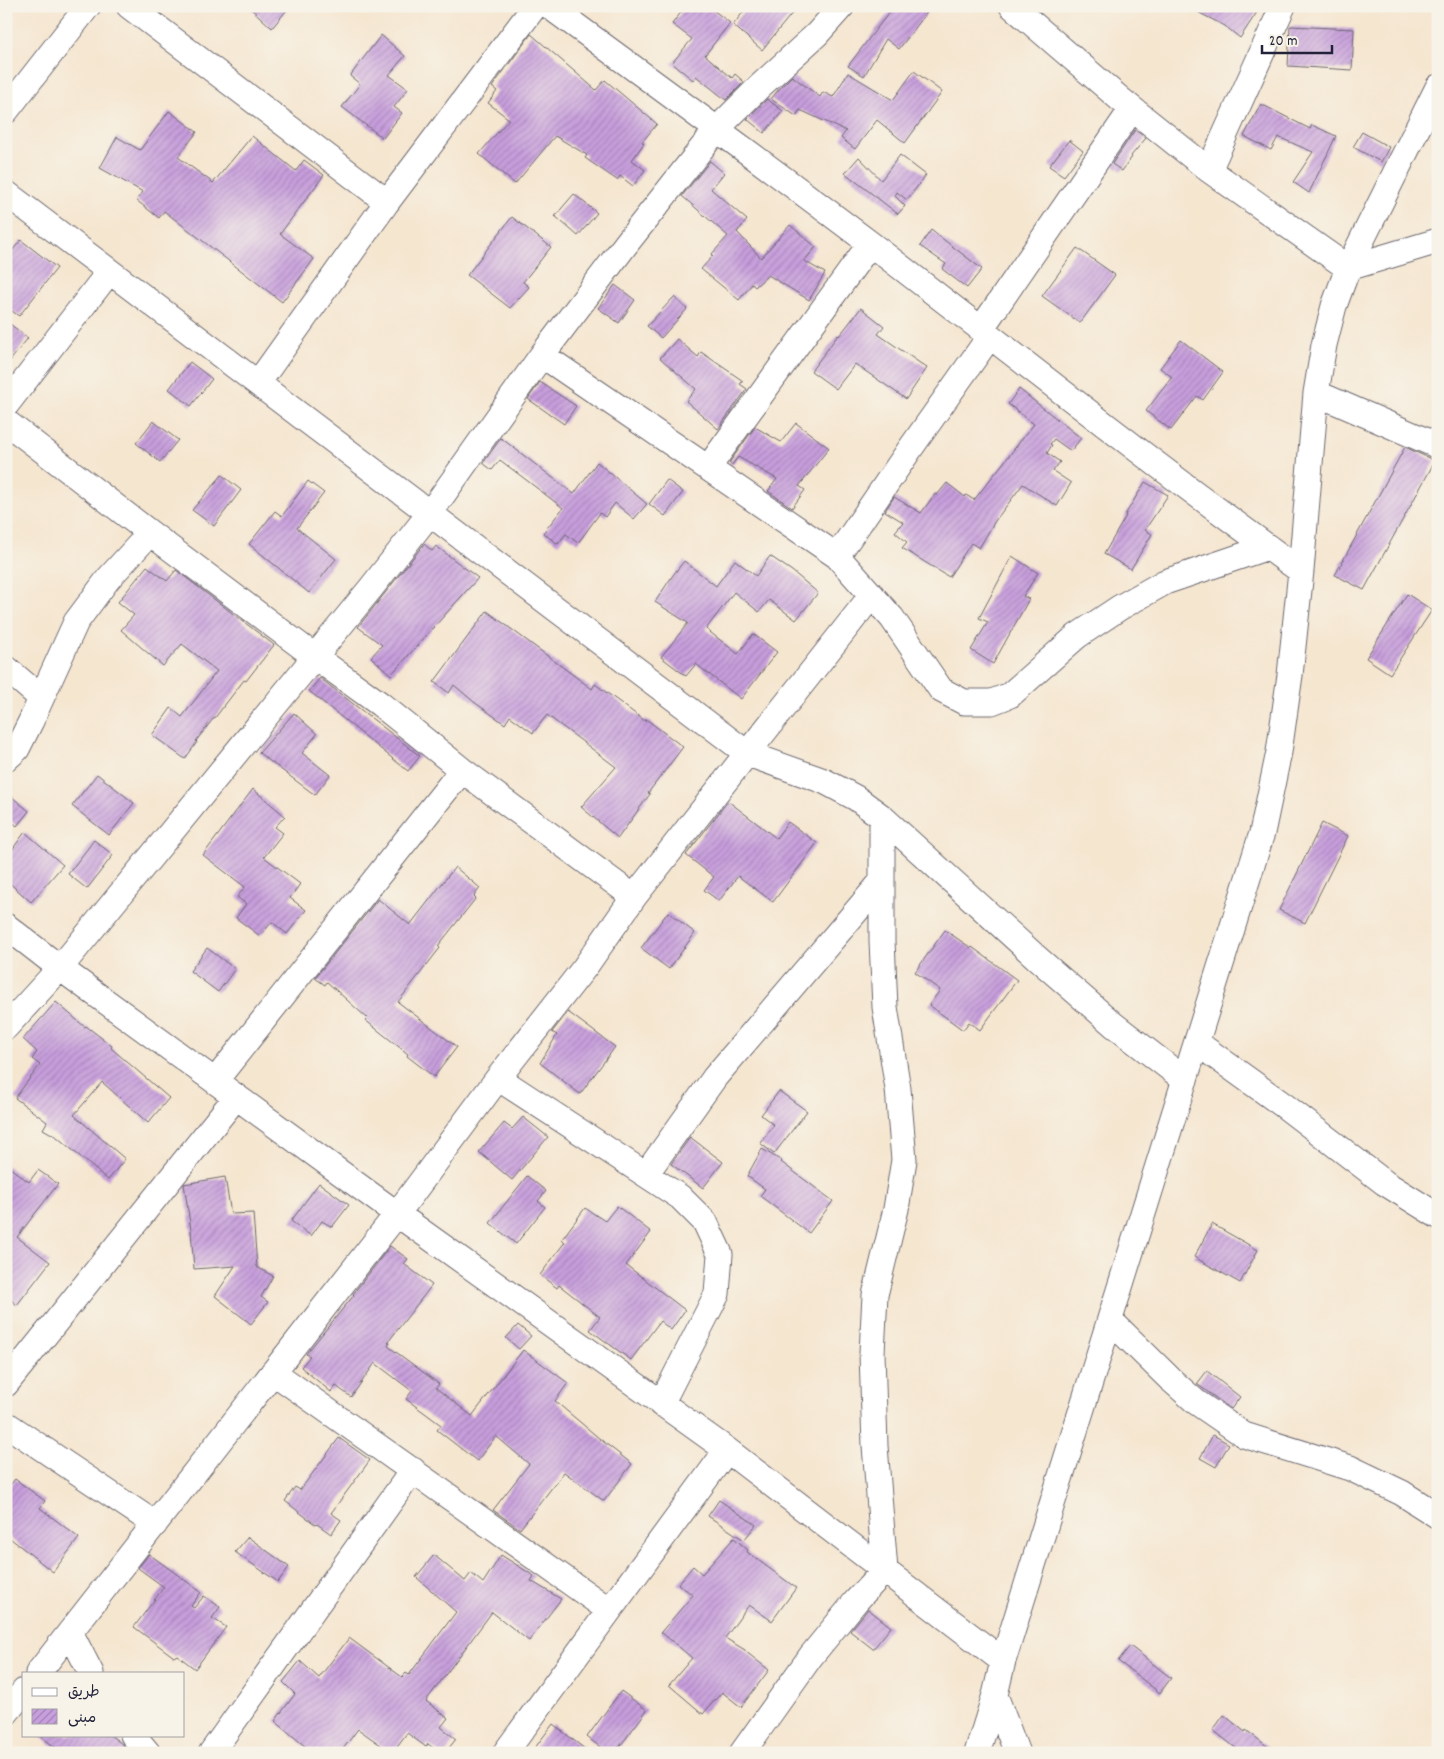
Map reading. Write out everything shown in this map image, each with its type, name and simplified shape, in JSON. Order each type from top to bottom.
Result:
[{"type":"street","points":[[6,111],[88,6]]},
{"type":"street","points":[[129,6],[387,202]]},
{"type":"street","points":[[258,383],[387,202],[535,6]]},
{"type":"street","points":[[549,6],[870,244],[1191,492],[1301,571]]},
{"type":"street","points":[[6,1027],[60,968],[371,588],[430,513],[542,355],[626,244],[717,129],[759,87],[817,34],[842,6]]},
{"type":"street","points":[[1012,6],[1132,109],[1209,170],[1348,268]]},
{"type":"street","points":[[1209,170],[1283,6]]},
{"type":"street","points":[[977,1753],[995,1695],[1003,1661],[1111,1321],[1262,833],[1280,752],[1301,571],[1316,393],[1324,345],[1334,306],[1348,268],[1438,87]]},
{"type":"street","points":[[837,556],[910,449],[1132,109]]},
{"type":"street","points":[[6,193],[748,754],[824,781],[856,798],[882,817],[1037,958],[1114,1024],[1185,1080]]},
{"type":"street","points":[[1348,268],[1438,242]]},
{"type":"street","points":[[708,468],[870,244]]},
{"type":"street","points":[[6,404],[109,272]]},
{"type":"street","points":[[542,355],[837,556],[872,595],[911,644],[941,690],[964,702],[992,702],[1010,695],[1078,636],[1119,608],[1165,582],[1268,547]]},
{"type":"street","points":[[1316,393],[1438,446]]},
{"type":"street","points":[[6,422],[150,533],[380,704],[462,770],[634,897]]},
{"type":"street","points":[[6,759],[17,749],[76,622],[108,579],[150,533]]},
{"type":"street","points":[[39,1672],[397,1214],[498,1078],[585,967],[634,897],[872,595]]},
{"type":"street","points":[[6,668],[41,698]]},
{"type":"street","points":[[215,1081],[462,770]]},
{"type":"street","points":[[742,1753],[811,1656],[856,1601],[885,1570],[875,1446],[872,1353],[875,1295],[896,1209],[904,1160],[898,1090],[885,1008],[882,817]]},
{"type":"street","points":[[646,1174],[714,1077],[882,881]]},
{"type":"street","points":[[6,926],[236,1097],[727,1450],[1003,1661]]},
{"type":"street","points":[[1197,1043],[1286,1107],[1385,1183],[1438,1216]]},
{"type":"street","points":[[498,1078],[680,1196],[705,1222],[720,1254],[717,1294],[661,1404]]},
{"type":"street","points":[[6,1384],[236,1097]]},
{"type":"street","points":[[1111,1321],[1170,1380],[1196,1402],[1244,1436],[1350,1468],[1402,1493],[1438,1516]]},
{"type":"street","points":[[274,1372],[609,1610]]},
{"type":"street","points":[[6,1424],[155,1524]]},
{"type":"street","points":[[506,1753],[727,1450]]},
{"type":"street","points":[[211,1753],[413,1470]]},
{"type":"street","points":[[70,1632],[90,1672]]},
{"type":"street","points":[[6,1713],[22,1693]]},
{"type":"street","points":[[995,1695],[1017,1753]]},
{"type":"street","points":[[134,1736],[148,1753]]},
{"type":"building","points":[[248,6],[290,6],[272,28]]},
{"type":"building","points":[[686,6],[708,6],[730,23],[705,55],[732,78],[735,74],[744,82],[726,100],[696,76],[693,80],[672,63],[692,39],[672,24]]},
{"type":"building","points":[[748,6],[798,6],[762,50],[733,25]]},
{"type":"building","points":[[894,6],[932,6],[899,49],[886,39],[864,76],[848,66]]},
{"type":"building","points":[[1186,6],[1261,6],[1240,38],[1225,26]]},
{"type":"building","points":[[1290,26],[1354,29],[1352,70],[1288,66]]},
{"type":"building","points":[[531,34],[596,90],[605,80],[657,124],[642,142],[644,143],[632,160],[645,170],[633,186],[620,176],[617,180],[585,158],[587,155],[555,136],[515,184],[479,154],[509,119],[488,103],[497,91],[492,87]]},
{"type":"building","points":[[381,35],[405,56],[389,75],[408,89],[394,107],[402,113],[383,138],[342,107],[360,84],[350,76]]},
{"type":"building","points":[[914,71],[942,92],[905,143],[877,120],[855,149],[841,138],[846,131],[800,110],[796,116],[771,99],[792,76],[820,97],[823,92],[833,97],[848,73],[893,100]]},
{"type":"building","points":[[767,99],[783,111],[764,133],[747,119]]},
{"type":"building","points":[[1261,104],[1310,129],[1312,125],[1336,136],[1309,193],[1293,182],[1313,152],[1278,137],[1271,150],[1244,136]]},
{"type":"building","points":[[169,111],[197,132],[178,157],[213,183],[252,136],[296,171],[304,160],[324,175],[280,234],[314,259],[282,302],[164,211],[159,218],[136,200],[143,192],[100,168],[117,137],[140,150]]},
{"type":"building","points":[[1135,130],[1146,138],[1131,156],[1122,171],[1112,164]]},
{"type":"building","points":[[1362,132],[1389,147],[1381,162],[1353,147]]},
{"type":"building","points":[[1069,140],[1083,151],[1064,176],[1049,166]]},
{"type":"building","points":[[900,155],[926,175],[907,200],[897,192],[895,196],[905,206],[898,214],[845,173],[859,157],[881,180]]},
{"type":"building","points":[[710,161],[724,173],[711,189],[747,220],[737,232],[761,258],[790,225],[816,247],[804,261],[825,273],[809,300],[768,275],[755,287],[752,284],[739,300],[701,269],[728,236],[682,196]]},
{"type":"building","points":[[574,194],[597,213],[578,236],[555,216]]},
{"type":"building","points":[[512,217],[551,247],[523,282],[529,287],[510,308],[467,275]]},
{"type":"building","points":[[931,230],[982,269],[967,288],[942,269],[946,264],[920,246]]},
{"type":"building","points":[[21,240],[57,268],[19,316],[6,307],[6,258]]},
{"type":"building","points":[[1077,248],[1115,275],[1080,323],[1042,296]]},
{"type":"building","points":[[615,285],[635,300],[619,323],[598,308]]},
{"type":"building","points":[[674,297],[687,309],[661,338],[647,326]]},
{"type":"building","points":[[861,308],[884,326],[878,334],[927,368],[906,399],[855,364],[836,389],[811,371]]},
{"type":"building","points":[[6,321],[28,338],[6,366]]},
{"type":"building","points":[[677,339],[698,357],[701,352],[743,381],[740,384],[747,389],[718,429],[686,401],[696,389],[660,358]]},
{"type":"building","points":[[1181,340],[1223,372],[1203,400],[1197,396],[1171,430],[1146,411],[1172,377],[1160,368]]},
{"type":"building","points":[[190,362],[212,379],[191,406],[169,389]]},
{"type":"building","points":[[540,382],[576,406],[564,424],[528,399]]},
{"type":"building","points":[[1019,389],[1081,438],[1071,451],[1054,439],[1047,453],[1060,462],[1053,471],[1071,483],[1057,506],[1023,484],[995,521],[979,548],[971,543],[949,577],[902,548],[907,542],[895,532],[903,522],[885,511],[894,497],[921,513],[935,494],[937,495],[947,483],[965,497],[966,495],[974,500],[1034,424],[1008,404]]},
{"type":"building","points":[[153,421],[178,440],[160,462],[136,443]]},
{"type":"building","points":[[796,423],[829,448],[799,486],[805,490],[792,508],[768,491],[777,479],[738,457],[732,465],[729,463],[755,427],[781,442]]},
{"type":"building","points":[[501,438],[574,494],[597,462],[647,504],[634,519],[615,503],[605,517],[600,513],[578,543],[566,534],[558,544],[543,533],[563,508],[500,460],[492,470],[483,463]]},
{"type":"building","points":[[1405,447],[1435,461],[1364,590],[1335,575]]},
{"type":"building","points":[[222,475],[241,490],[214,526],[192,510]]},
{"type":"building","points":[[667,480],[683,492],[665,516],[649,504]]},
{"type":"building","points":[[308,481],[324,493],[297,528],[336,559],[309,593],[249,544],[275,511],[282,516]]},
{"type":"building","points":[[1145,482],[1168,495],[1145,530],[1152,534],[1131,569],[1104,554]]},
{"type":"building","points":[[424,544],[432,551],[436,546],[478,578],[391,675],[371,657],[382,645],[358,627]]},
{"type":"building","points":[[770,556],[792,571],[818,593],[796,620],[769,600],[759,612],[734,592],[706,629],[738,654],[753,634],[777,652],[741,699],[696,664],[686,676],[661,657],[688,623],[655,602],[684,561],[716,586],[735,560],[756,576]]},
{"type":"building","points":[[1012,556],[1038,573],[1023,596],[1029,599],[993,664],[971,650],[988,622],[979,618]]},
{"type":"building","points":[[147,566],[167,581],[176,570],[274,645],[213,719],[185,759],[152,735],[171,708],[182,717],[217,671],[182,644],[163,666],[121,630],[134,615],[118,602]]},
{"type":"building","points":[[1407,594],[1432,610],[1390,674],[1366,658]]},
{"type":"building","points":[[487,611],[592,689],[595,684],[683,747],[648,793],[650,794],[618,838],[581,807],[616,767],[547,715],[533,733],[510,716],[505,724],[454,685],[449,693],[434,682]]},
{"type":"building","points":[[320,678],[420,756],[408,771],[309,691]]},
{"type":"building","points":[[294,713],[317,734],[302,753],[330,775],[315,795],[259,753]]},
{"type":"building","points":[[97,774],[134,803],[109,835],[72,806]]},
{"type":"building","points":[[253,789],[285,816],[275,827],[283,833],[264,857],[300,884],[290,898],[306,910],[287,934],[272,922],[260,936],[236,918],[246,904],[237,897],[245,887],[203,855]]},
{"type":"building","points":[[6,792],[29,811],[17,826],[6,817]]},
{"type":"building","points":[[728,801],[776,838],[788,822],[817,843],[773,902],[738,876],[719,901],[704,890],[714,877],[686,855]]},
{"type":"building","points":[[1322,823],[1348,836],[1305,923],[1279,910]]},
{"type":"building","points":[[25,832],[63,865],[31,902],[6,880],[6,858]]},
{"type":"building","points":[[94,840],[113,855],[87,889],[68,874]]},
{"type":"building","points":[[455,867],[480,888],[474,896],[476,898],[438,946],[440,948],[398,1002],[457,1047],[434,1077],[365,1020],[367,1018],[327,982],[325,985],[315,978],[378,899],[410,925]]},
{"type":"building","points":[[668,912],[695,933],[669,969],[641,948]]},
{"type":"building","points":[[945,930],[1017,980],[980,1030],[969,1022],[963,1030],[929,1005],[940,990],[915,972]]},
{"type":"building","points":[[207,948],[235,969],[218,992],[190,971]]},
{"type":"building","points":[[56,1002],[85,1027],[112,1046],[111,1048],[169,1098],[148,1123],[102,1082],[74,1115],[125,1159],[108,1180],[57,1137],[43,1129],[47,1122],[15,1098],[40,1065],[32,1059],[37,1052],[23,1039]]},
{"type":"building","points":[[568,1012],[615,1047],[580,1094],[540,1063],[557,1035],[552,1032]]},
{"type":"building","points":[[779,1091],[807,1111],[774,1154],[760,1143],[774,1125],[761,1115]]},
{"type":"building","points":[[523,1117],[548,1137],[512,1180],[479,1152],[504,1123],[512,1129]]},
{"type":"building","points":[[690,1137],[723,1162],[703,1188],[671,1164]]},
{"type":"building","points":[[762,1149],[782,1161],[833,1201],[809,1233],[760,1196],[765,1189],[747,1176]]},
{"type":"building","points":[[6,1165],[29,1182],[38,1170],[58,1184],[17,1237],[50,1262],[17,1305],[6,1296]]},
{"type":"building","points":[[527,1176],[546,1191],[538,1201],[545,1207],[516,1244],[490,1223]]},
{"type":"building","points":[[225,1177],[231,1214],[253,1213],[257,1267],[273,1276],[261,1297],[268,1302],[251,1324],[215,1296],[235,1266],[194,1269],[191,1230],[184,1184]]},
{"type":"building","points":[[319,1183],[349,1205],[332,1227],[322,1221],[311,1236],[291,1221]]},
{"type":"building","points":[[617,1206],[651,1232],[626,1265],[685,1310],[671,1330],[660,1321],[631,1360],[590,1330],[600,1317],[559,1285],[557,1288],[540,1275],[565,1242],[562,1239],[585,1208],[605,1221]]},
{"type":"building","points":[[1212,1224],[1258,1250],[1240,1283],[1194,1257]]},
{"type":"building","points":[[390,1246],[408,1259],[404,1264],[432,1285],[388,1342],[390,1343],[388,1346],[439,1384],[436,1388],[472,1416],[523,1350],[568,1383],[555,1401],[632,1464],[604,1501],[564,1472],[520,1529],[493,1510],[529,1464],[496,1436],[477,1461],[437,1430],[441,1425],[406,1399],[412,1391],[375,1363],[351,1397],[336,1386],[331,1392],[301,1367],[310,1356],[306,1354],[354,1295]]},
{"type":"building","points":[[518,1325],[531,1336],[519,1349],[506,1338]]},
{"type":"building","points":[[1207,1371],[1240,1397],[1231,1409],[1197,1384]]},
{"type":"building","points":[[1213,1435],[1229,1444],[1216,1467],[1200,1458]]},
{"type":"building","points":[[339,1438],[370,1460],[331,1513],[341,1520],[331,1534],[285,1501],[295,1487],[300,1490]]},
{"type":"building","points":[[15,1479],[45,1501],[40,1508],[79,1538],[53,1572],[6,1535],[6,1490]]},
{"type":"building","points":[[719,1500],[756,1525],[744,1540],[708,1516]]},
{"type":"building","points":[[248,1537],[289,1567],[278,1582],[235,1552]]},
{"type":"building","points":[[734,1538],[748,1550],[747,1552],[796,1588],[772,1621],[749,1605],[725,1638],[745,1650],[769,1670],[741,1707],[722,1692],[703,1714],[669,1685],[692,1658],[661,1632],[693,1595],[678,1584],[693,1566],[702,1574]]},
{"type":"building","points":[[149,1554],[201,1592],[191,1606],[194,1608],[204,1596],[220,1607],[212,1618],[226,1627],[195,1669],[177,1655],[174,1657],[134,1627],[164,1587],[138,1568]]},
{"type":"building","points":[[434,1555],[465,1581],[471,1573],[483,1583],[501,1555],[534,1576],[531,1581],[561,1599],[529,1641],[492,1612],[426,1701],[448,1718],[441,1727],[456,1739],[445,1753],[440,1753],[428,1744],[426,1747],[407,1733],[392,1753],[358,1729],[340,1753],[313,1753],[275,1721],[295,1694],[283,1682],[300,1661],[319,1678],[349,1638],[402,1677],[406,1673],[409,1675],[456,1612],[416,1577]]},
{"type":"building","points":[[868,1609],[891,1627],[873,1649],[850,1631]]},
{"type":"building","points":[[1130,1646],[1171,1678],[1160,1693],[1118,1661]]},
{"type":"building","points":[[621,1691],[647,1710],[615,1753],[608,1753],[587,1737]]},
{"type":"building","points":[[1224,1715],[1276,1753],[1242,1753],[1213,1730]]},
{"type":"building","points":[[553,1724],[590,1753],[531,1753]]},
{"type":"building","points":[[40,1736],[111,1736],[122,1744],[129,1753],[63,1753]]}]
